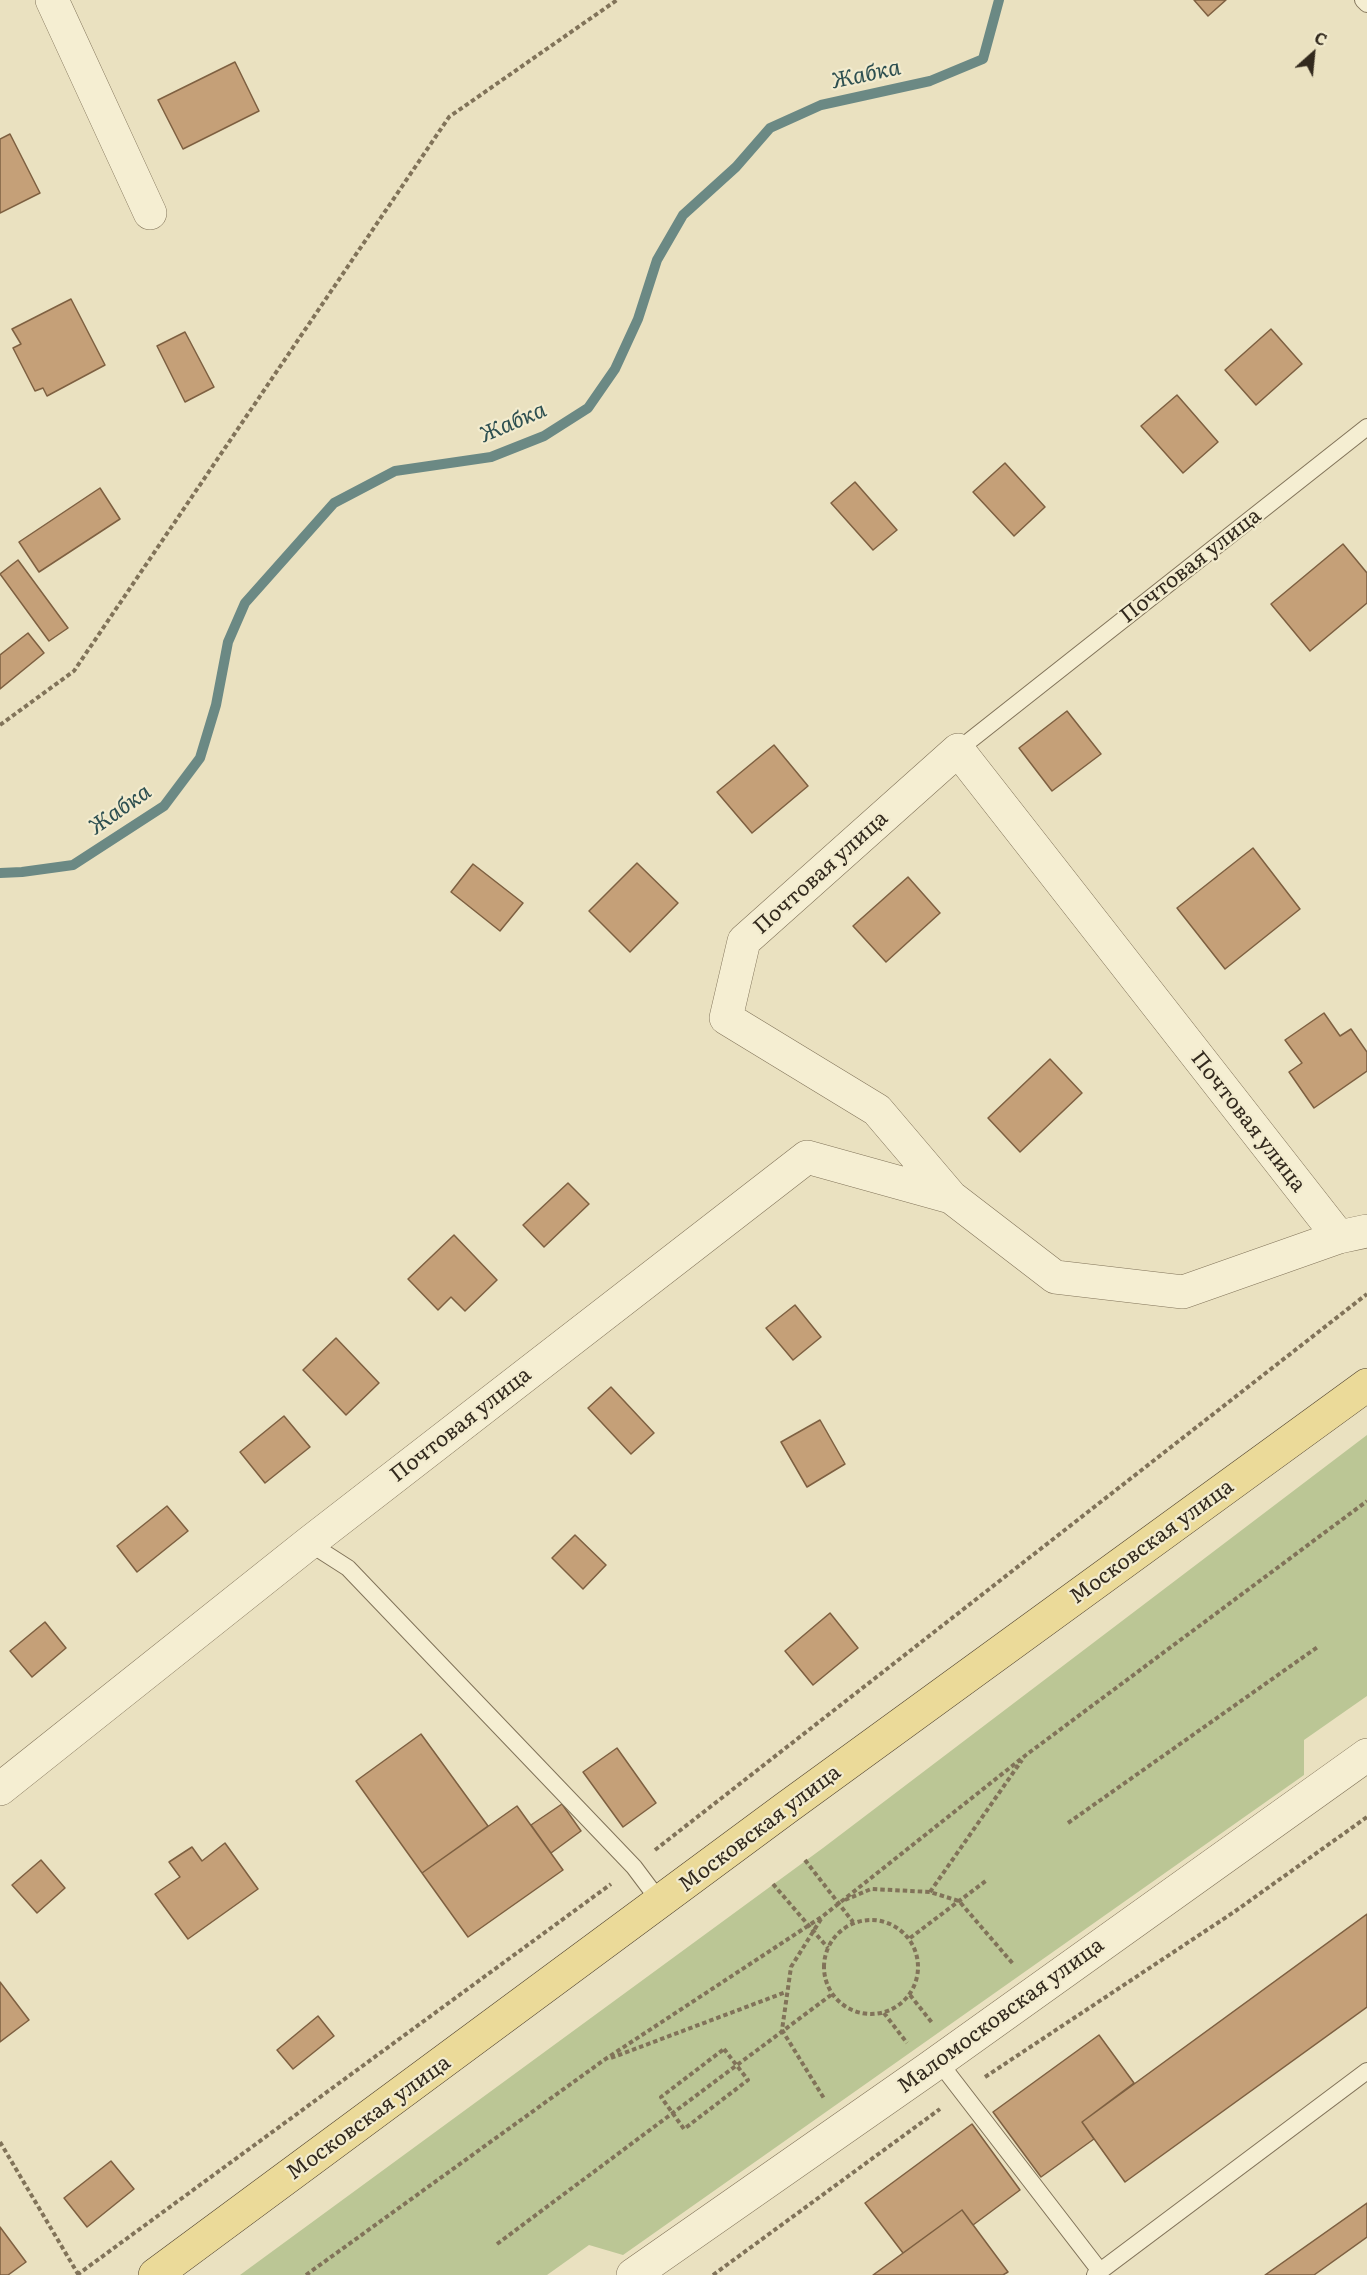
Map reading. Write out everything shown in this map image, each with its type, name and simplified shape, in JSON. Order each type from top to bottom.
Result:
[{"type":"main road","name":"Московская улица","points":[[155,2275],[1367,1385]]},
{"type":"street","points":[[52,0],[150,213]]},
{"type":"street","name":"Почтовая улица","points":[[958,750],[1353,1234],[1183,1292],[1055,1277],[951,1197],[878,1110],[726,1018],[744,941],[958,750]]},
{"type":"street","name":"Почтовая улица","points":[[0,1789],[309,1543],[807,1157],[951,1197]]},
{"type":"street","name":"Маломосковская улица","points":[[633,2275],[939,2062],[1367,1755]]},
{"type":"lane","points":[[1364,0],[1367,4]]},
{"type":"lane","name":"Почтовая улица","points":[[958,750],[1367,427]]},
{"type":"lane","points":[[309,1543],[348,1568],[634,1867],[661,1903]]},
{"type":"lane","points":[[939,2062],[1098,2273],[1367,2071]]},
{"type":"path","points":[[0,725],[74,671],[449,117],[617,0]]},
{"type":"path","points":[[0,2142],[78,2275],[634,1867],[1367,1294]]},
{"type":"path","points":[[306,2275],[604,2060],[823,1916],[1026,1755],[1367,1501]]},
{"type":"path","points":[[1068,1823],[1319,1646]]},
{"type":"path","points":[[930,1892],[1026,1755]]},
{"type":"path","points":[[713,2275],[962,2092],[1234,1912],[1367,1817]]},
{"type":"path","points":[[805,1860],[853,1922]]},
{"type":"path","points":[[910,1938],[987,1880]]},
{"type":"path","points":[[773,1884],[828,1948]]},
{"type":"path","points":[[839,1903],[871,1889],[930,1892],[959,1901],[1036,1991]]},
{"type":"path","points":[[823,1916],[790,1967],[782,2030],[843,2128]]},
{"type":"path","points":[[886,1920],[910,1938],[919,1967],[909,1996],[884,2013],[864,2014],[846,2008],[831,1995],[822,1966],[832,1937],[853,1922],[886,1920]]},
{"type":"path","points":[[604,2060],[787,1992]]},
{"type":"path","points":[[497,2244],[831,1995]]},
{"type":"path","points":[[724,2049],[748,2080],[684,2129],[673,2114],[660,2097],[724,2049]]},
{"type":"green space","points":[[1367,1435],[1367,1696],[1304,1740],[1304,1775],[623,2255],[589,2245],[547,2275],[240,2275],[823,1848]]},
{"type":"building","points":[[1194,0],[1226,0],[1208,16]]},
{"type":"building","points":[[235,62],[259,111],[183,149],[158,100]]},
{"type":"building","points":[[10,134],[40,193],[0,213],[0,139]]},
{"type":"building","points":[[71,299],[105,365],[47,396],[43,388],[35,391],[13,348],[21,344],[12,329]]},
{"type":"building","points":[[1271,329],[1302,364],[1256,405],[1225,370]]},
{"type":"building","points":[[185,332],[214,387],[185,402],[157,346]]},
{"type":"building","points":[[1177,395],[1218,442],[1183,473],[1141,426]]},
{"type":"building","points":[[1005,463],[1045,507],[1014,536],[973,492]]},
{"type":"building","points":[[855,482],[897,530],[873,550],[831,503]]},
{"type":"building","points":[[100,488],[120,519],[39,572],[19,542]]},
{"type":"building","points":[[1343,544],[1367,573],[1367,603],[1310,651],[1271,604]]},
{"type":"building","points":[[18,560],[68,628],[49,641],[0,574]]},
{"type":"building","points":[[28,633],[44,653],[0,689],[0,655]]},
{"type":"building","points":[[1067,711],[1101,754],[1052,791],[1019,748]]},
{"type":"building","points":[[774,745],[808,786],[752,833],[717,792]]},
{"type":"building","points":[[1253,848],[1300,909],[1225,969],[1177,908]]},
{"type":"building","points":[[637,863],[678,903],[630,952],[589,911]]},
{"type":"building","points":[[473,864],[523,903],[500,931],[451,892]]},
{"type":"building","points":[[908,877],[940,913],[886,962],[853,926]]},
{"type":"building","points":[[1324,1013],[1340,1036],[1351,1029],[1367,1052],[1367,1071],[1314,1108],[1289,1072],[1302,1063],[1285,1040]]},
{"type":"building","points":[[1050,1059],[1082,1093],[1020,1152],[988,1118]]},
{"type":"building","points":[[568,1183],[589,1204],[544,1247],[523,1225]]},
{"type":"building","points":[[454,1235],[497,1280],[465,1311],[451,1297],[438,1310],[408,1279]]},
{"type":"building","points":[[795,1305],[821,1337],[793,1360],[766,1328]]},
{"type":"building","points":[[336,1338],[379,1383],[346,1415],[303,1370]]},
{"type":"building","points":[[611,1387],[654,1433],[631,1454],[588,1408]]},
{"type":"building","points":[[284,1416],[310,1447],[265,1483],[240,1452]]},
{"type":"building","points":[[820,1420],[845,1464],[807,1487],[781,1442]]},
{"type":"building","points":[[167,1506],[188,1531],[137,1572],[117,1546]]},
{"type":"building","points":[[575,1535],[606,1565],[583,1589],[552,1558]]},
{"type":"building","points":[[830,1613],[858,1648],[813,1685],[785,1651]]},
{"type":"building","points":[[45,1622],[66,1648],[32,1677],[10,1651]]},
{"type":"building","points":[[421,1734],[488,1826],[422,1873],[356,1781]]},
{"type":"building","points":[[617,1748],[656,1803],[623,1827],[583,1772]]},
{"type":"building","points":[[562,1804],[581,1831],[551,1853],[531,1825]]},
{"type":"building","points":[[517,1806],[563,1870],[468,1937],[422,1873]]},
{"type":"building","points":[[225,1843],[258,1889],[188,1939],[155,1894],[180,1877],[169,1862],[192,1847],[202,1861]]},
{"type":"building","points":[[41,1860],[65,1888],[37,1913],[12,1885]]},
{"type":"building","points":[[1367,1914],[1367,2007],[1125,2182],[1082,2122]]},
{"type":"building","points":[[0,1982],[29,2020],[0,2042]]},
{"type":"building","points":[[318,2016],[334,2036],[293,2069],[277,2050]]},
{"type":"building","points":[[1099,2035],[1134,2083],[1082,2122],[1094,2139],[1041,2177],[993,2112]]},
{"type":"building","points":[[972,2124],[1020,2190],[973,2225],[962,2210],[903,2253],[865,2203]]},
{"type":"building","points":[[111,2161],[134,2189],[87,2227],[64,2198]]},
{"type":"building","points":[[1367,2203],[1367,2237],[1314,2275],[1265,2275]]},
{"type":"building","points":[[962,2210],[1008,2272],[1003,2275],[873,2275]]},
{"type":"building","points":[[0,2227],[26,2262],[8,2275],[0,2275]]},
{"type":"waterway","name":"Жабка","points":[[0,873],[73,865],[164,806],[200,758],[216,705],[228,642],[245,603],[334,503],[395,471],[491,457],[544,436],[588,408],[615,369],[638,319],[657,260],[683,215],[736,167],[770,128],[821,105],[930,81],[983,59],[999,0]]}]
